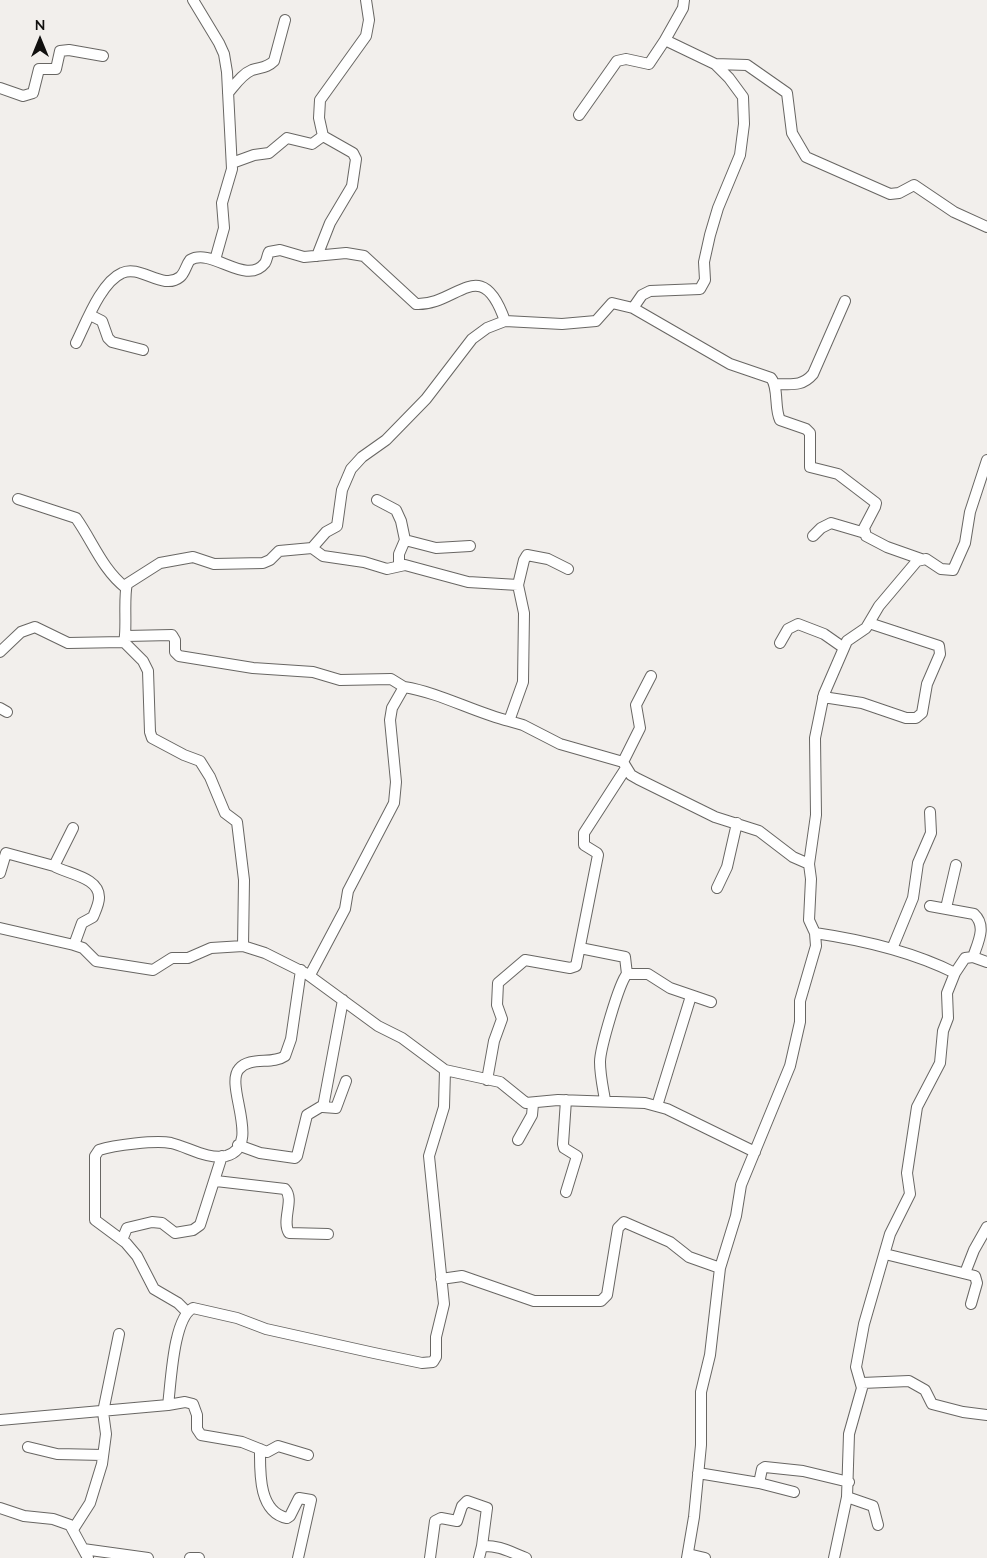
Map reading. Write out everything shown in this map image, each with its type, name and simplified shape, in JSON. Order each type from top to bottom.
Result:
[{"type":"street","points":[[192,0],[224,54],[228,93],[232,163],[230,181],[222,203],[224,219],[223,237],[215,260]]},
{"type":"street","points":[[317,256],[330,223],[352,186],[356,163],[353,153],[323,136],[319,118],[320,100],[323,92],[366,36],[369,20],[366,0]]},
{"type":"street","points":[[579,115],[616,61],[626,59],[645,64],[652,62],[683,8],[684,0]]},
{"type":"street","points":[[228,93],[243,76],[253,70],[270,65],[274,61],[285,20]]},
{"type":"street","points":[[633,308],[645,293],[650,291],[696,291],[700,289],[705,280],[704,262],[710,234],[726,189],[738,166],[744,124],[743,97],[729,78],[715,64],[665,40]]},
{"type":"street","points":[[0,88],[23,96],[33,94],[39,69],[56,69],[60,51],[69,50],[103,56]]},
{"type":"street","points":[[715,64],[747,65],[788,93],[792,134],[810,160],[890,194],[899,193],[914,185],[954,212],[987,227]]},
{"type":"street","points":[[232,163],[254,155],[269,153],[287,138],[312,144],[323,136]]},
{"type":"street","points":[[76,343],[102,293],[120,273],[136,270],[160,279],[176,279],[180,277],[190,260],[195,257],[215,260],[246,270],[258,268],[264,264],[269,252],[274,250],[304,257],[346,253],[364,256],[416,304],[426,304],[467,287],[484,288],[493,296],[505,321]]},
{"type":"street","points":[[775,384],[797,385],[808,380],[813,374],[845,301]]},
{"type":"street","points":[[312,548],[326,532],[337,526],[342,490],[356,462],[386,440],[421,404],[472,339],[487,328],[505,321],[562,324],[596,322],[612,303],[633,308],[730,364],[771,378],[775,384],[776,411],[780,420],[810,433],[810,467],[838,474],[876,503],[876,507],[864,528],[869,539],[921,559],[934,562],[946,570],[953,570],[965,543],[970,512],[987,460]]},
{"type":"street","points":[[90,315],[102,321],[108,338],[112,342],[143,350]]},
{"type":"street","points":[[18,499],[76,518],[114,579],[126,588]]},
{"type":"street","points":[[377,500],[396,510],[404,529],[405,540],[399,554],[399,566]]},
{"type":"street","points":[[813,536],[821,528],[831,523],[865,533]]},
{"type":"street","points":[[405,540],[436,548],[470,546]]},
{"type":"street","points":[[243,946],[244,880],[237,822],[225,813],[210,777],[200,761],[184,756],[152,738],[150,732],[148,671],[143,661],[125,639],[124,612],[126,588],[133,578],[165,562],[195,556],[214,564],[263,562],[270,560],[280,551],[312,548],[323,556],[364,562],[391,569],[405,565],[468,582],[518,585]]},
{"type":"street","points":[[509,721],[523,682],[524,613],[518,585],[524,560],[528,555],[548,559],[568,568]]},
{"type":"street","points":[[705,1558],[687,1556],[694,1517],[698,1473],[701,1392],[710,1355],[720,1268],[736,1216],[741,1185],[790,1066],[800,1022],[800,1000],[816,946],[815,933],[809,920],[809,864],[816,815],[815,738],[823,697],[847,641],[866,628],[879,606],[917,561],[921,559]]},
{"type":"street","points":[[823,697],[862,702],[884,708],[906,718],[920,716],[924,708],[927,684],[940,654],[939,646],[870,623]]},
{"type":"street","points":[[780,643],[788,629],[798,624],[824,634],[844,648]]},
{"type":"street","points":[[0,652],[21,632],[35,627],[68,643],[172,635],[175,640],[175,652],[179,656],[253,668],[313,672],[340,680],[391,679],[404,687],[438,694],[524,725],[560,744],[624,765],[638,779],[715,817],[759,831],[786,852],[809,864]]},
{"type":"street","points":[[487,1080],[494,1041],[502,1019],[497,1005],[498,983],[525,960],[572,967],[577,962],[598,856],[597,853],[584,844],[584,833],[624,765],[640,728],[636,712],[638,698],[651,676]]},
{"type":"street","points":[[187,1312],[178,1303],[154,1289],[137,1256],[122,1240],[95,1220],[95,1156],[99,1150],[152,1142],[170,1142],[197,1152],[222,1156],[230,1154],[238,1145],[243,1122],[235,1087],[237,1072],[240,1068],[252,1062],[275,1061],[286,1056],[305,973],[345,909],[348,891],[394,803],[396,782],[390,720],[394,703],[404,687]]},
{"type":"street","points":[[892,949],[913,898],[918,863],[931,833],[930,812]]},
{"type":"street","points":[[717,888],[727,867],[736,823]]},
{"type":"street","points":[[54,866],[73,828]]},
{"type":"street","points":[[0,873],[3,850],[54,866],[87,879],[98,892],[100,898],[93,917],[82,923],[74,944]]},
{"type":"street","points":[[946,908],[956,865]]},
{"type":"street","points":[[930,906],[974,914],[982,923],[974,957]]},
{"type":"street","points":[[0,928],[74,944],[83,948],[96,961],[153,970],[172,958],[188,958],[207,949],[243,946],[256,949],[305,973],[378,1026],[402,1038],[446,1070],[500,1082],[526,1103],[605,1100],[657,1106],[755,1152]]},
{"type":"street","points":[[815,933],[855,939],[926,958],[955,973]]},
{"type":"street","points":[[580,948],[624,957],[627,974],[614,1004],[600,1051],[605,1100]]},
{"type":"street","points":[[834,1558],[849,1482],[849,1434],[861,1395],[862,1383],[856,1367],[864,1324],[885,1254],[894,1226],[910,1194],[907,1172],[916,1107],[940,1063],[943,1031],[948,1012],[947,993],[955,973],[961,962],[974,957],[987,962]]},
{"type":"street","points":[[627,974],[648,974],[662,984],[711,1002]]},
{"type":"street","points":[[657,1106],[691,996]]},
{"type":"street","points":[[322,1106],[343,1000]]},
{"type":"street","points":[[168,1405],[171,1366],[183,1317],[193,1308],[200,1308],[237,1318],[266,1329],[426,1363],[433,1362],[436,1357],[436,1338],[444,1304],[429,1156],[444,1107],[446,1070]]},
{"type":"street","points":[[238,1145],[260,1153],[294,1158],[297,1156],[307,1115],[322,1106],[336,1108],[346,1081]]},
{"type":"street","points":[[566,1100],[563,1144],[577,1156],[566,1192]]},
{"type":"street","points":[[518,1140],[529,1122],[533,1104]]},
{"type":"street","points":[[122,1240],[127,1228],[152,1222],[162,1223],[175,1233],[193,1230],[200,1225],[216,1181],[222,1156]]},
{"type":"street","points":[[216,1181],[285,1188],[288,1196],[286,1228],[288,1233],[328,1234]]},
{"type":"street","points":[[441,1278],[462,1276],[534,1301],[601,1301],[607,1295],[618,1228],[624,1222],[670,1242],[689,1257],[720,1268]]},
{"type":"street","points":[[965,1273],[985,1234]]},
{"type":"street","points":[[885,1254],[975,1276],[976,1280],[971,1304]]},
{"type":"street","points":[[74,1528],[90,1503],[103,1455],[106,1434],[102,1412],[119,1334]]},
{"type":"street","points":[[862,1383],[908,1381],[925,1390],[932,1404],[987,1415]]},
{"type":"street","points":[[0,1420],[102,1412],[185,1402],[193,1404],[197,1415],[196,1430],[201,1435],[242,1442],[268,1452],[278,1446],[308,1455]]},
{"type":"street","points":[[28,1447],[57,1454],[103,1455]]},
{"type":"street","points":[[260,1449],[260,1479],[263,1492],[271,1507],[287,1518],[290,1516],[299,1498],[307,1497],[311,1500],[298,1558]]},
{"type":"street","points":[[759,1483],[762,1469],[765,1467],[803,1472],[849,1482]]},
{"type":"street","points":[[698,1473],[759,1483],[794,1492]]},
{"type":"street","points":[[847,1497],[873,1506],[878,1525]]},
{"type":"street","points":[[430,1558],[435,1521],[440,1518],[457,1521],[462,1506],[467,1501],[487,1508],[479,1558]]},
{"type":"street","points":[[0,1508],[24,1516],[53,1519],[70,1524],[74,1528],[86,1554],[148,1558]]},
{"type":"street","points":[[482,1546],[503,1547],[526,1558]]},
{"type":"street","points":[[190,1558],[199,1558]]}]
